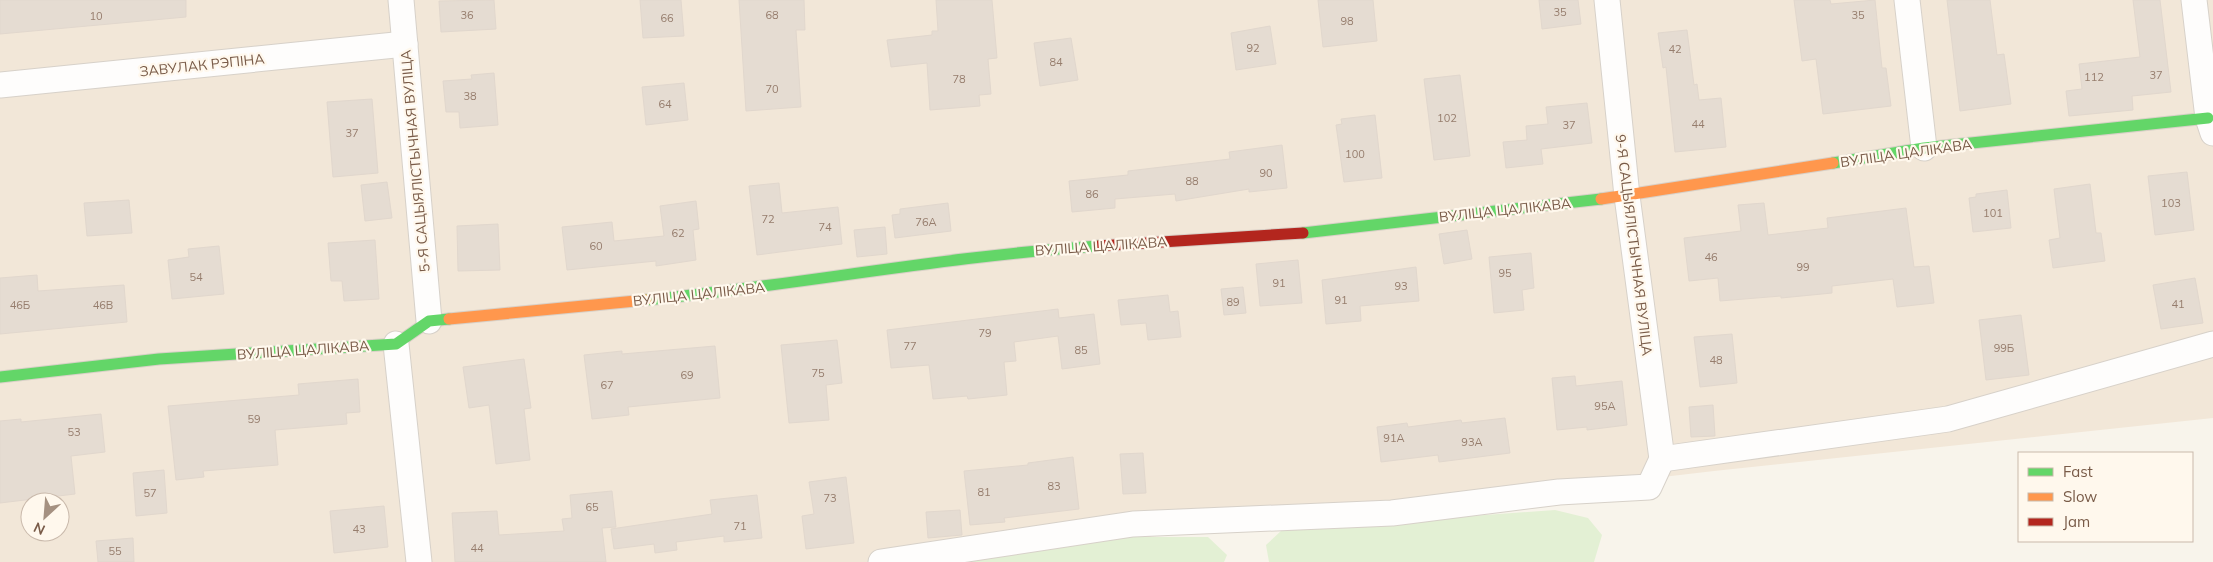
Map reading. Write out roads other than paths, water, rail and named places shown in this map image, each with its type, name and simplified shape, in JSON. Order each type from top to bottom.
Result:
[{"type":"street","name":"5-Я САЦЫЯЛІСТЫЧНАЯ ВУЛІЦА","points":[[402,0],[429,321]]},
{"type":"street","name":"9-Я САЦЫЯЛІСТЫЧНАЯ ВУЛІЦА","points":[[1607,0],[1627,196],[1662,459]]},
{"type":"street","points":[[1907,0],[1924,148]]},
{"type":"street","points":[[2194,0],[2210,125]]},
{"type":"street","name":"ЗАВУЛАК РЭПІНА","points":[[0,85],[405,44]]},
{"type":"street","name":"ВУЛІЦА ЦАЛІКАВА","points":[[0,377],[159,360],[396,344],[429,321],[735,291],[1027,251],[1297,234],[1627,196],[1924,148],[2210,125]]},
{"type":"street","points":[[396,344],[419,562]]},
{"type":"street","points":[[881,562],[1133,524],[1392,513],[1559,492],[1649,487],[1662,459],[1948,419],[2213,344]]}]
